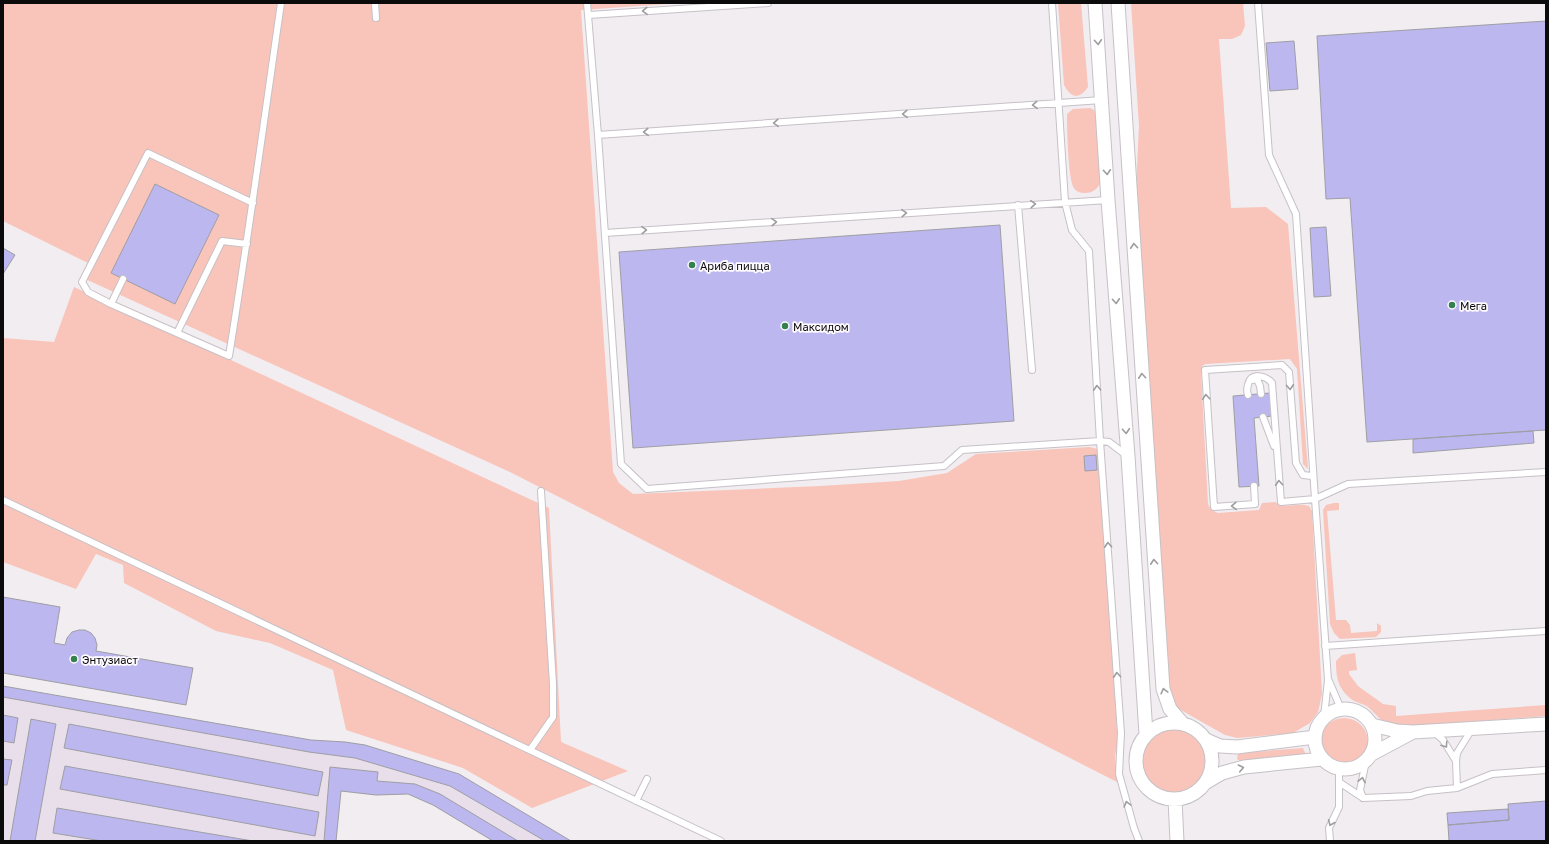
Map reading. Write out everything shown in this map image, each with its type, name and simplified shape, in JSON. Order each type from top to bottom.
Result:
[{"type":"street","points":[[1095,3],[1108,200],[1128,456],[1146,734]]},
{"type":"street","points":[[1118,3],[1162,689],[1170,709],[1183,724]]},
{"type":"street","points":[[1369,758],[1375,745],[1375,735],[1372,725],[1367,718],[1351,709],[1341,709],[1324,717],[1316,729],[1315,745],[1322,759],[1339,775],[1349,769],[1358,767],[1369,758],[1412,732]]},
{"type":"street","points":[[1205,784],[1211,769],[1211,749],[1199,732],[1183,724],[1175,723],[1164,724],[1156,727],[1146,734],[1136,752],[1135,762],[1138,775],[1142,783],[1149,791],[1166,799],[1175,800],[1187,798],[1222,773],[1244,767],[1322,759]]},
{"type":"street","points":[[1372,725],[1397,731],[1412,732],[1546,724]]},
{"type":"street","points":[[1206,740],[1220,746],[1237,747],[1315,737]]},
{"type":"street","points":[[1175,800],[1176,840]]},
{"type":"lane","points":[[253,203],[148,153],[82,282],[88,292],[111,304],[229,356],[248,244],[281,3]]},
{"type":"lane","points":[[375,3],[376,18]]},
{"type":"lane","points":[[587,3],[598,135],[621,464],[647,489],[944,466],[962,450],[1100,441],[1109,442],[1128,456]]},
{"type":"lane","points":[[589,15],[768,3]]},
{"type":"lane","points":[[1052,3],[1065,202],[1072,230],[1089,252],[1100,441],[1121,733],[1119,774],[1139,841]]},
{"type":"lane","points":[[1258,3],[1269,155],[1296,214],[1312,476],[1328,680],[1324,717]]},
{"type":"lane","points":[[598,135],[1102,100]]},
{"type":"lane","points":[[605,233],[1108,200]]},
{"type":"lane","points":[[1018,205],[1032,370]]},
{"type":"lane","points":[[177,333],[222,241],[248,244]]},
{"type":"lane","points":[[111,304],[123,279]]},
{"type":"lane","points":[[1254,486],[1255,504],[1214,507],[1204,370],[1282,365],[1289,372],[1296,463],[1303,475],[1312,476]]},
{"type":"lane","points":[[1248,395],[1247,386],[1250,380],[1262,376],[1267,378],[1272,383],[1281,502],[1315,499],[1348,484],[1546,472]]},
{"type":"lane","points":[[1250,380],[1257,379],[1261,394]]},
{"type":"lane","points":[[1263,417],[1277,453]]},
{"type":"lane","points":[[530,750],[553,717],[554,684],[541,490]]},
{"type":"lane","points":[[3,500],[721,841]]},
{"type":"lane","points":[[1325,646],[1546,631]]},
{"type":"lane","points":[[1328,680],[1341,709]]},
{"type":"lane","points":[[1457,788],[1456,761],[1459,748],[1472,729]]},
{"type":"lane","points":[[1432,731],[1443,740],[1456,761]]},
{"type":"lane","points":[[1364,798],[1360,790],[1369,758]]},
{"type":"lane","points":[[1339,775],[1364,798],[1411,796],[1427,791],[1457,788],[1492,774],[1546,770]]},
{"type":"lane","points":[[1330,841],[1329,828],[1339,807],[1339,775]]},
{"type":"lane","points":[[636,801],[647,779]]},
{"type":"shaded area","points":[[3,3],[682,3],[581,10],[613,472],[619,483],[633,494],[899,481],[947,473],[976,454],[1089,447],[1098,449],[1118,744],[1115,755],[1117,782],[512,473],[83,278],[88,263],[3,221]]},
{"type":"shaded area","points":[[1058,3],[1081,3],[1088,87],[1078,96],[1069,93],[1064,85]]},
{"type":"shaded area","points":[[1131,3],[1243,3],[1245,26],[1241,35],[1232,39],[1219,39],[1231,208],[1266,207],[1288,224],[1308,469],[1303,464],[1297,369],[1290,359],[1206,364],[1202,366],[1201,373],[1208,504],[1211,510],[1218,513],[1259,510],[1262,503],[1275,502],[1287,506],[1309,506],[1312,511],[1322,694],[1318,712],[1310,723],[1293,733],[1237,738],[1225,735],[1179,709],[1173,702],[1170,692],[1136,189],[1139,126]]},
{"type":"shaded area","points":[[1090,108],[1094,110],[1096,115],[1100,184],[1094,191],[1083,193],[1074,188],[1070,175],[1067,114],[1073,109]]},
{"type":"shaded area","points":[[74,287],[549,508],[561,742],[628,771],[532,808],[463,768],[346,730],[333,670],[270,643],[216,631],[124,583],[123,565],[96,554],[76,589],[3,562],[3,338],[54,342]]},
{"type":"shaded area","points":[[1339,503],[1339,510],[1327,511],[1336,620],[1346,620],[1350,625],[1351,633],[1377,631],[1377,623],[1381,626],[1381,632],[1376,637],[1340,639],[1334,633],[1330,624],[1323,510],[1326,505]]},
{"type":"shaded area","points":[[1355,653],[1357,670],[1349,671],[1349,674],[1358,686],[1383,704],[1396,706],[1396,716],[1546,705],[1546,716],[1394,728],[1383,721],[1368,707],[1354,701],[1341,688],[1337,678],[1336,661],[1342,655]]},
{"type":"shaded area","points":[[3,686],[311,740],[365,745],[459,774],[571,841],[493,841],[433,805],[408,794],[376,795],[341,791],[336,841],[3,841]]},
{"type":"shaded area","points":[[1339,718],[1349,718],[1361,725],[1368,737],[1368,747],[1361,759],[1349,766],[1339,766],[1331,762],[1324,755],[1320,747],[1320,737],[1324,729],[1331,722]]},
{"type":"shaded area","points":[[1174,728],[1187,731],[1197,738],[1204,748],[1207,761],[1204,774],[1197,784],[1187,791],[1174,794],[1161,791],[1151,784],[1144,774],[1141,761],[1144,748],[1151,738],[1161,731]]},
{"type":"shaded area","points":[[1303,748],[1307,757],[1241,762],[1237,759],[1238,754],[1240,753]]},
{"type":"building","name":"Мега","points":[[1546,21],[1546,430],[1367,442],[1350,198],[1326,199],[1317,36]]},
{"type":"building","points":[[1294,41],[1298,89],[1270,91],[1266,43]]},
{"type":"building","points":[[155,184],[219,215],[175,304],[111,273]]},
{"type":"building","points":[[1000,225],[1014,421],[633,448],[619,252]]},
{"type":"building","points":[[1326,227],[1331,296],[1314,297],[1310,228]]},
{"type":"building","points":[[3,248],[15,255],[3,274]]},
{"type":"building","points":[[1270,393],[1272,416],[1254,418],[1259,486],[1239,487],[1233,396]]},
{"type":"building","points":[[1533,431],[1534,443],[1413,453],[1413,439]]},
{"type":"building","points":[[1096,455],[1097,470],[1085,471],[1084,456]]},
{"type":"building","name":"Энтузиаст","points":[[3,597],[60,607],[54,643],[65,645],[67,638],[72,632],[85,630],[91,633],[95,638],[97,645],[96,651],[193,668],[186,705],[3,673]]},
{"type":"building","points":[[3,686],[311,740],[365,745],[459,774],[571,841],[545,841],[450,786],[355,758],[309,752],[3,697]]},
{"type":"building","points":[[3,715],[18,718],[14,743],[3,741]]},
{"type":"building","points":[[31,719],[56,724],[35,841],[10,841]]},
{"type":"building","points":[[69,724],[323,772],[318,796],[64,748]]},
{"type":"building","points":[[3,759],[12,760],[7,785],[3,785]]},
{"type":"building","points":[[65,766],[319,812],[315,836],[60,789]]},
{"type":"building","points":[[330,767],[378,772],[377,781],[415,784],[440,794],[518,841],[493,841],[433,805],[408,794],[376,795],[341,791],[336,841],[324,841]]},
{"type":"building","points":[[1546,801],[1546,841],[1449,841],[1448,825],[1509,820],[1508,804]]},
{"type":"building","points":[[57,808],[253,841],[102,841],[53,833]]},
{"type":"building","points":[[1508,809],[1509,820],[1448,825],[1447,813]]},
{"type":"place","name":"Ариба пицца","points":[[692,265]]},
{"type":"place","name":"Мега","points":[[1452,305]]},
{"type":"place","name":"Максидом","points":[[785,326]]},
{"type":"place","name":"Энтузиаст","points":[[74,659]]}]
